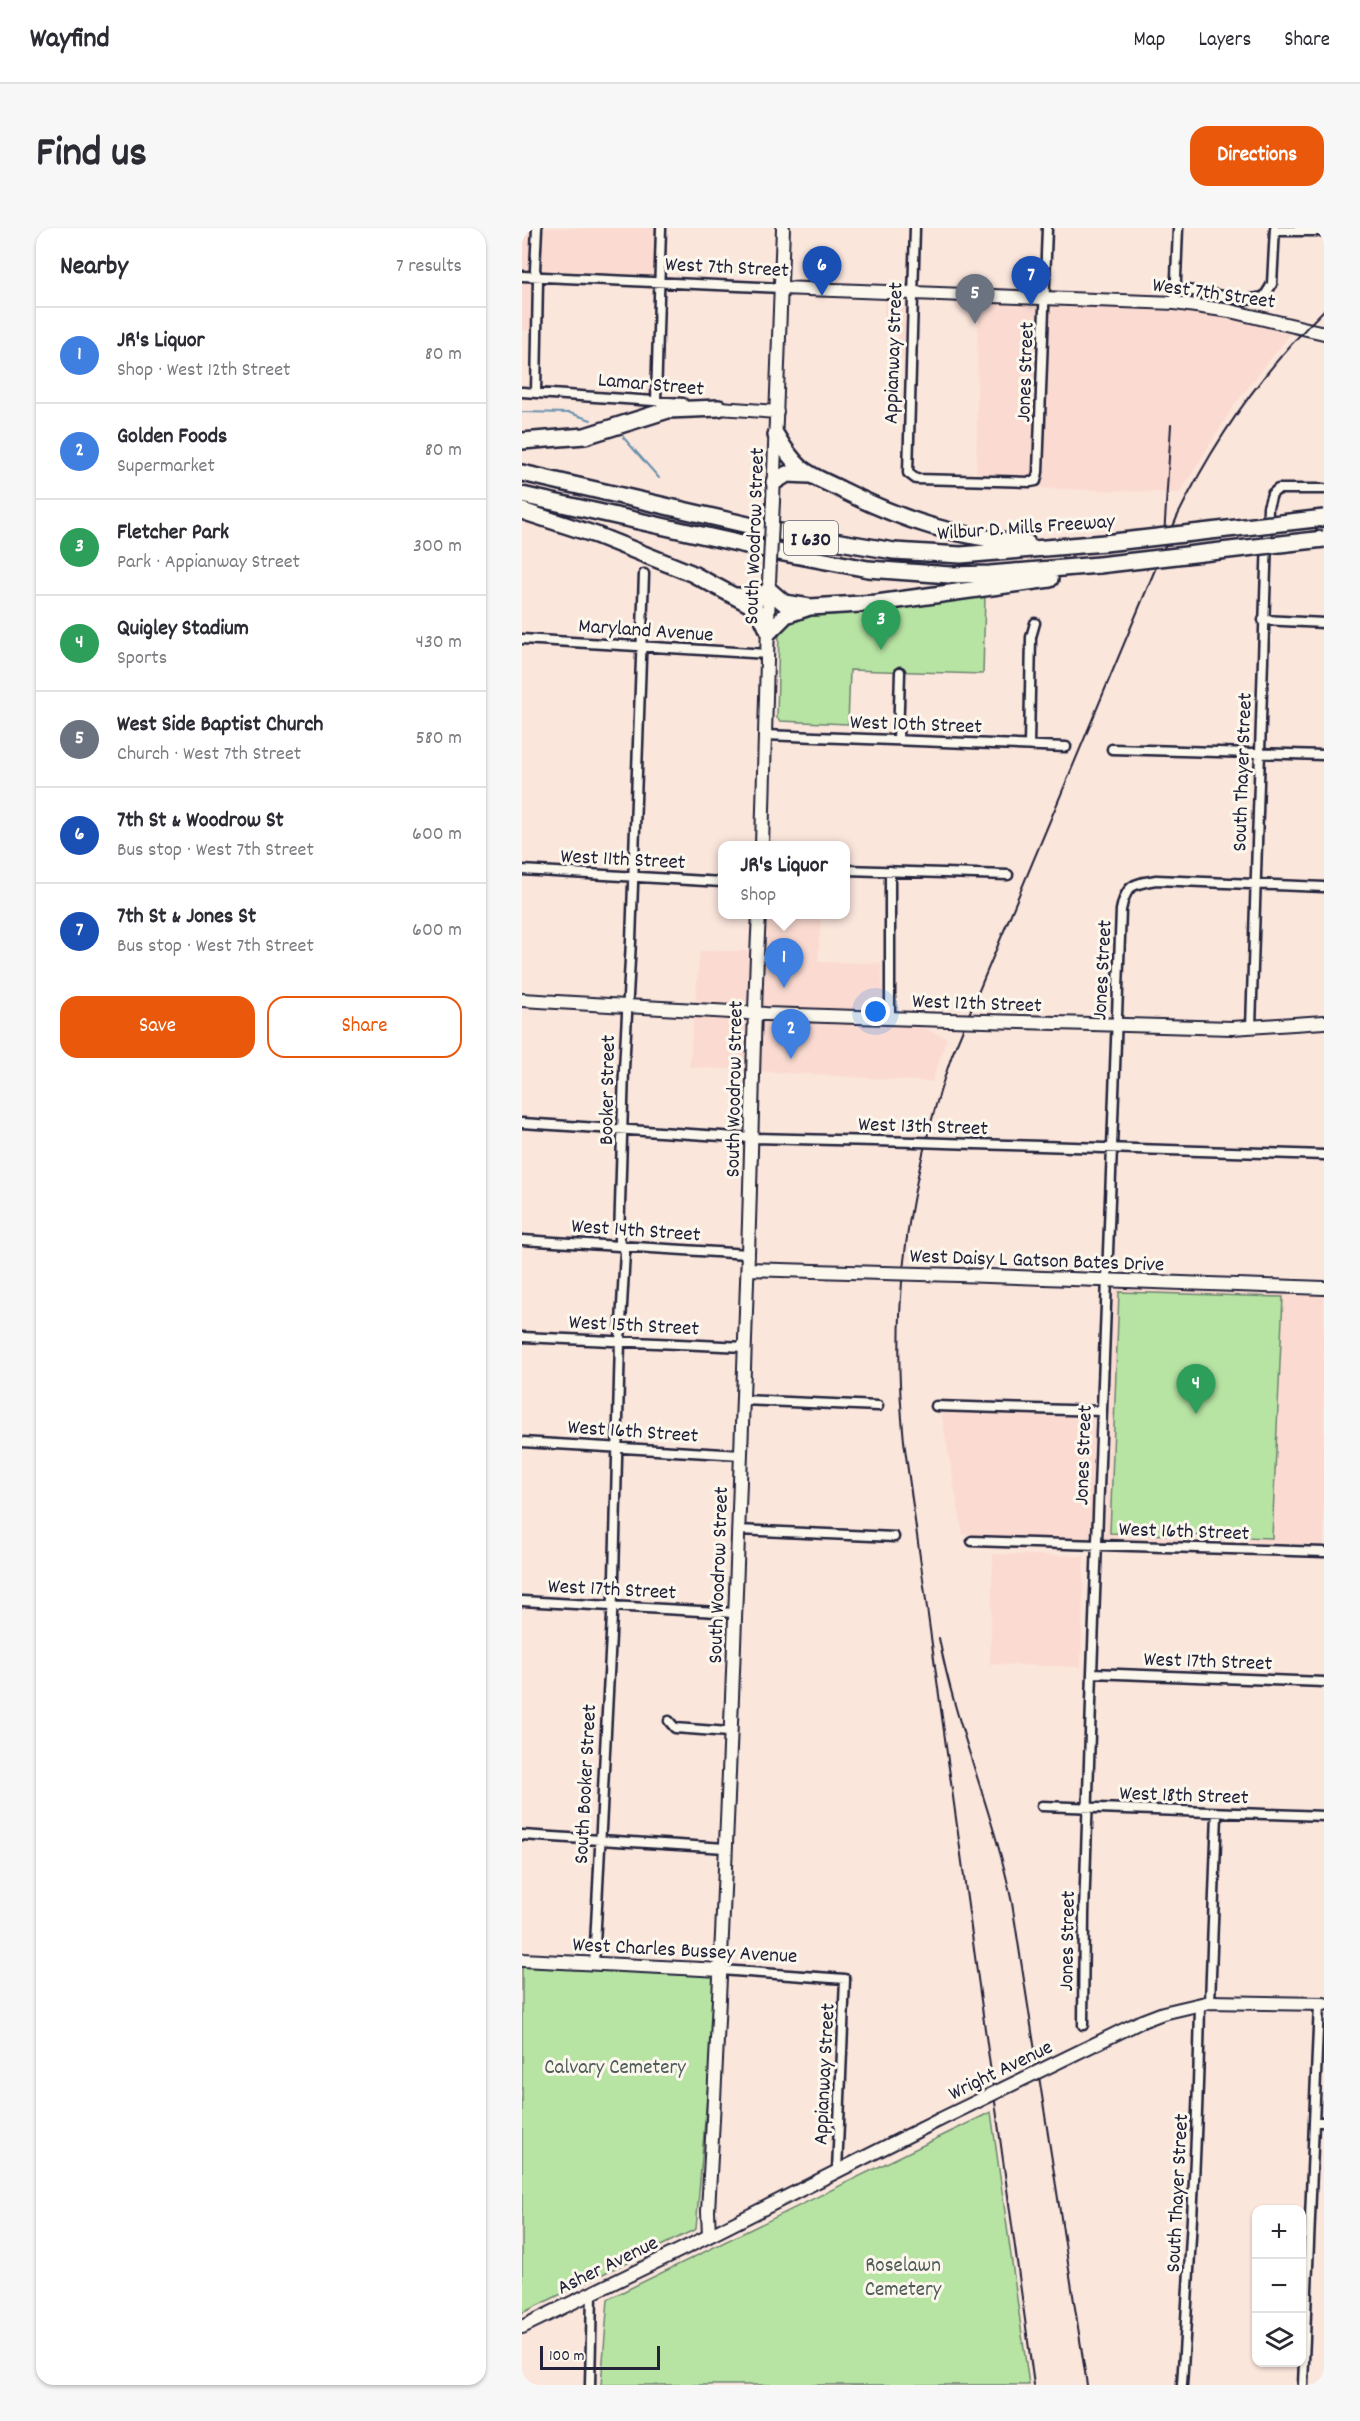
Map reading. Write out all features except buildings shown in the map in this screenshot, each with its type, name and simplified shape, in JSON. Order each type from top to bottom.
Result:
[{"type":"highway","points":[[522,441],[585,436],[668,411],[719,408]]},
{"type":"highway","points":[[776,435],[786,452],[800,467],[813,476],[891,513],[931,528],[982,539],[1075,547]]},
{"type":"highway","name":"Wilbur D. Mills Freeway","points":[[522,473],[774,531],[864,548],[961,555],[1075,547],[1324,518]]},
{"type":"highway","points":[[774,482],[787,474],[800,473],[813,476]]},
{"type":"highway","name":"Wilbur D. Mills Freeway","points":[[522,495],[784,554],[868,569],[960,574],[1098,569]]},
{"type":"highway","points":[[522,511],[644,553],[691,573],[737,596],[757,611],[769,632],[786,615],[810,608],[877,603],[1163,558],[1324,539]]},
{"type":"highway","points":[[737,596],[757,599],[769,586],[784,603],[810,608]]},
{"type":"main road","name":"South Woodrow Street","points":[[762,841],[769,586],[783,228]]},
{"type":"main road","name":"West 7th Street","points":[[781,288],[1175,303],[1230,310],[1324,333]]},
{"type":"main road","name":"Lamar Street","points":[[719,408],[777,412]]},
{"type":"main road","name":"South Woodrow Street","points":[[709,2236],[708,2211],[722,1970],[759,919]]},
{"type":"main road","name":"West 12th Street","points":[[522,1000],[754,1013],[1116,1025],[1251,1027],[1324,1022]]},
{"type":"main road","name":"West Daisy L Gatson Bates Drive","points":[[748,1269],[1324,1288]]},
{"type":"main road","name":"West Charles Bussey Avenue","points":[[522,1959],[722,1970]]},
{"type":"main road","name":"Wright Avenue","points":[[709,2236],[939,2120],[1142,2021],[1163,2013],[1205,2003],[1322,2004]]},
{"type":"main road","name":"Asher Avenue","points":[[522,2327],[709,2236]]},
{"type":"street","points":[[536,393],[537,228]]},
{"type":"street","points":[[656,401],[661,228]]},
{"type":"street","name":"Appianway Street","points":[[915,228],[907,466],[912,477],[1036,481]]},
{"type":"street","name":"Jones Street","points":[[1036,481],[1047,228]]},
{"type":"street","points":[[1175,303],[1179,228]]},
{"type":"street","points":[[1175,288],[1246,300],[1264,297],[1272,284],[1275,229],[1324,231]]},
{"type":"street","name":"West 7th Street","points":[[522,276],[781,288]]},
{"type":"street","name":"Lamar Street","points":[[522,392],[656,401],[719,408]]},
{"type":"street","name":"South Thayer Street","points":[[1251,1027],[1268,507],[1272,494],[1278,489],[1324,489]]},
{"type":"street","name":"Booker Street","points":[[612,1606],[625,1252],[619,1239],[626,1006],[644,574]]},
{"type":"street","points":[[1263,620],[1324,623]]},
{"type":"street","points":[[1029,745],[1031,637],[1035,623]]},
{"type":"street","name":"Maryland Avenue","points":[[522,639],[768,654]]},
{"type":"street","points":[[898,740],[900,672]]},
{"type":"street","name":"West 10th Street","points":[[765,735],[1066,747]]},
{"type":"street","points":[[1112,749],[1324,755]]},
{"type":"street","name":"West 11th Street","points":[[522,870],[718,882]]},
{"type":"street","points":[[850,870],[1008,875]]},
{"type":"street","points":[[890,871],[890,1018]]},
{"type":"street","name":"Jones Street","points":[[1083,2025],[1083,1946],[1096,1546],[1121,910],[1124,894],[1128,888],[1139,883],[1156,880],[1256,885]]},
{"type":"street","points":[[1256,885],[1324,887]]},
{"type":"street","name":"West 13th Street","points":[[522,1123],[752,1138],[1324,1155]]},
{"type":"street","name":"West 14th Street","points":[[522,1240],[748,1254]]},
{"type":"street","name":"West 15th Street","points":[[522,1337],[745,1347]]},
{"type":"street","points":[[743,1400],[878,1406]]},
{"type":"street","points":[[936,1406],[1101,1411]]},
{"type":"street","name":"West 16th Street","points":[[522,1442],[741,1455]]},
{"type":"street","points":[[738,1530],[894,1537]]},
{"type":"street","name":"West 16th Street","points":[[972,1541],[1324,1552]]},
{"type":"street","name":"West 17th Street","points":[[522,1601],[735,1613]]},
{"type":"street","name":"South Booker Street","points":[[594,1964],[612,1606]]},
{"type":"street","name":"West 17th Street","points":[[1092,1673],[1324,1682]]},
{"type":"street","points":[[669,1722],[675,1728],[729,1732]]},
{"type":"street","name":"West 18th Street","points":[[1042,1806],[1324,1816]]},
{"type":"street","name":"South Thayer Street","points":[[1182,2385],[1217,1814]]},
{"type":"street","points":[[522,1835],[725,1848]]},
{"type":"street","name":"West Charles Bussey Avenue","points":[[722,1970],[845,1978]]},
{"type":"street","name":"Appianway Street","points":[[837,2172],[845,1978]]},
{"type":"street","points":[[1303,2385],[1319,2122],[1322,2004]]},
{"type":"street","points":[[590,2385],[592,2293]]},
{"type":"shaded area","points":[[522,228],[657,228],[656,276],[534,269],[531,331],[522,330]]},
{"type":"shaded area","points":[[884,298],[907,299],[905,358],[897,358],[898,324],[884,323]]},
{"type":"shaded area","points":[[978,300],[1214,314],[1292,332],[1235,404],[1180,493],[976,486]]},
{"type":"shaded area","points":[[821,919],[818,962],[881,963],[884,1011],[947,1038],[932,1082],[689,1067],[700,951],[763,951],[765,920]]},
{"type":"shaded area","points":[[1124,1288],[1324,1295],[1324,1545],[1105,1539],[1114,1291]]},
{"type":"shaded area","points":[[941,1412],[1094,1418],[1091,1537],[1084,1540],[963,1535]]},
{"type":"shaded area","points":[[993,1554],[1084,1556],[1081,1667],[990,1664]]},
{"type":"green space","points":[[985,595],[983,674],[850,670],[848,724],[780,721],[777,718],[779,631],[797,617],[841,614]]},
{"type":"green space","points":[[1119,1292],[1283,1297],[1272,1538],[1110,1533]]},
{"type":"green space","name":"Calvary Cemetery","points":[[522,1967],[717,1976],[696,2229],[522,2313]]},
{"type":"green space","name":"Roselawn Cemetery","points":[[991,2112],[1029,2385],[601,2385],[608,2299]]},
{"type":"waterway","points":[[522,412],[570,413],[591,420]]},
{"type":"waterway","points":[[623,437],[659,478]]},
{"type":"railway","points":[[1034,2385],[904,1441],[899,1341],[906,1245],[913,1198],[924,1151],[936,1103],[952,1055],[1177,517],[1207,460],[1242,407],[1281,357],[1324,310]]},
{"type":"railway","points":[[1164,537],[1171,425]]},
{"type":"railway","points":[[939,1638],[955,1705],[995,1836],[1012,1903],[1087,2385]]},
{"type":"place","name":"7th St & Woodrow St","points":[[822,296]]},
{"type":"place","name":"7th St & Jones St","points":[[1031,306]]},
{"type":"place","name":"West Side Baptist Church","points":[[975,324]]},
{"type":"place","name":"Fletcher Park","points":[[881,650]]},
{"type":"place","name":"JR's Liquor","points":[[784,988]]},
{"type":"place","name":"Golden Foods","points":[[791,1059]]},
{"type":"place","name":"Quigley Stadium","points":[[1196,1414]]}]
